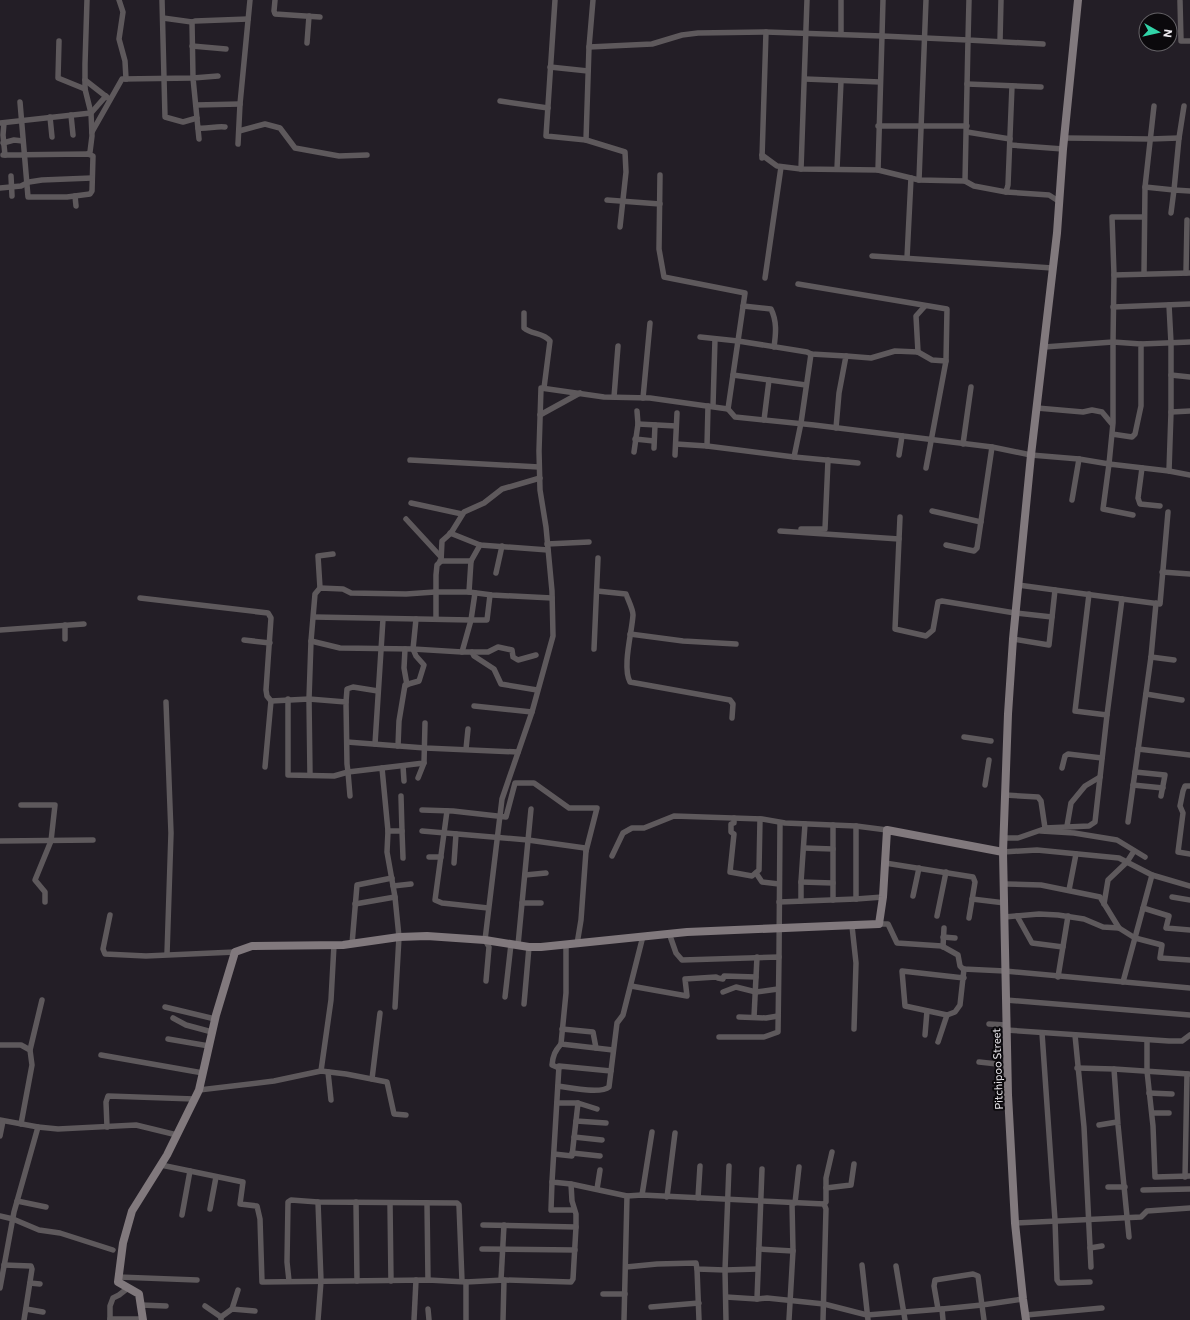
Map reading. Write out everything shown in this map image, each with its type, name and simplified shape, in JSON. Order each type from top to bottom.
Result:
[{"type":"street","points":[[87,0],[85,89],[91,113],[92,132],[90,152],[88,154]]},
{"type":"street","points":[[119,0],[122,12],[119,39],[125,62],[126,79]]},
{"type":"street","points":[[162,0],[165,117],[183,122],[197,118]]},
{"type":"street","points":[[238,144],[240,104],[250,0]]},
{"type":"street","points":[[275,0],[275,14],[320,17]]},
{"type":"street","points":[[555,0],[546,136],[586,140],[626,152],[626,172],[620,227]]},
{"type":"street","points":[[586,140],[589,47],[593,0]]},
{"type":"street","points":[[801,169],[807,0]]},
{"type":"street","points":[[841,0],[841,34]]},
{"type":"street","points":[[878,170],[878,126],[883,0]]},
{"type":"street","points":[[919,180],[926,0]]},
{"type":"street","points":[[965,181],[969,0]]},
{"type":"street","points":[[1000,41],[1001,0]]},
{"type":"street","name":"Pitchipoo Street","points":[[1026,1318],[1015,1223],[1006,1028],[1004,852],[1005,795],[1012,639],[1031,455],[1060,202],[1063,148],[1078,0]]},
{"type":"street","points":[[1180,1],[1181,41],[1190,41]]},
{"type":"street","points":[[307,43],[309,16]]},
{"type":"street","points":[[163,18],[192,22],[248,19]]},
{"type":"street","points":[[192,22],[193,78],[199,139]]},
{"type":"street","points":[[589,47],[652,44],[682,35],[698,33],[766,32],[841,34],[1043,44]]},
{"type":"street","points":[[766,32],[762,157],[777,166],[801,169],[878,170],[919,180],[965,181],[974,186],[1006,192],[1050,195],[1060,202]]},
{"type":"street","points":[[59,41],[58,78],[85,89]]},
{"type":"street","points":[[192,46],[226,49]]},
{"type":"street","points":[[550,67],[588,71]]},
{"type":"street","points":[[92,132],[108,98],[122,79],[164,79],[218,76]]},
{"type":"street","points":[[85,80],[108,98]]},
{"type":"street","points":[[805,80],[880,82]]},
{"type":"street","points":[[837,169],[841,81]]},
{"type":"street","points":[[967,84],[1041,87]]},
{"type":"street","points":[[1006,192],[1008,185],[1012,86]]},
{"type":"street","points":[[87,97],[96,89]]},
{"type":"street","points":[[20,102],[22,121],[24,142],[25,156],[26,183],[28,197],[75,196],[90,194],[92,191],[93,156],[88,154],[25,156],[4,155],[2,123],[22,121],[50,117],[91,113],[108,98]]},
{"type":"street","points":[[500,101],[548,108]]},
{"type":"street","points":[[196,106],[240,104]]},
{"type":"street","points":[[1144,274],[1145,187],[1154,106]]},
{"type":"street","points":[[1171,213],[1184,106]]},
{"type":"street","points":[[71,115],[73,135]]},
{"type":"street","points":[[50,117],[52,137]]},
{"type":"street","points":[[239,131],[265,124],[280,128],[295,148],[339,156],[367,155]]},
{"type":"street","points":[[198,128],[207,129],[216,126],[225,127]]},
{"type":"street","points":[[878,126],[922,126],[967,129],[1010,142],[1063,148]]},
{"type":"street","points":[[1065,138],[1180,138]]},
{"type":"street","points":[[4,143],[14,140],[24,142]]},
{"type":"street","points":[[765,278],[781,167]]},
{"type":"street","points":[[11,176],[12,196]]},
{"type":"street","points":[[660,176],[659,249],[664,277],[745,294],[728,408]]},
{"type":"street","points":[[0,188],[21,186],[29,182],[42,180],[92,178]]},
{"type":"street","points":[[907,258],[911,178]]},
{"type":"street","points":[[1145,187],[1190,191]]},
{"type":"street","points":[[75,196],[76,206]]},
{"type":"street","points":[[607,200],[660,204]]},
{"type":"street","points":[[1133,515],[1103,509],[1110,464],[1112,434],[1114,275],[1112,217],[1144,217]]},
{"type":"street","points":[[1114,275],[1188,273],[1187,220]]},
{"type":"street","points":[[872,256],[1052,268]]},
{"type":"street","points":[[798,284],[948,309],[946,361],[930,440],[926,468]]},
{"type":"street","points":[[1113,307],[1190,304]]},
{"type":"street","points":[[1169,305],[1171,343],[1169,472]]},
{"type":"street","points":[[743,306],[771,309],[775,317],[776,332],[774,347]]},
{"type":"street","points":[[918,352],[916,316],[925,306]]},
{"type":"street","points":[[486,981],[489,947],[485,940],[502,799],[532,712],[553,636],[548,547],[540,490],[539,467],[541,388],[544,388],[550,341],[546,336],[528,332],[524,328],[524,313]]},
{"type":"street","points":[[643,398],[650,323]]},
{"type":"street","points":[[700,337],[738,341],[807,352],[810,354],[871,358],[895,351],[918,352],[932,360],[946,361]]},
{"type":"street","points":[[706,446],[711,406],[715,339]]},
{"type":"street","points":[[1044,347],[1113,342],[1141,344],[1190,342]]},
{"type":"street","points":[[1112,434],[1132,437],[1135,434],[1141,406],[1141,344]]},
{"type":"street","points":[[614,397],[618,346]]},
{"type":"street","points":[[794,457],[801,423],[810,354]]},
{"type":"street","points":[[836,428],[839,393],[846,356]]},
{"type":"street","points":[[733,375],[806,385]]},
{"type":"street","points":[[1171,375],[1190,377]]},
{"type":"street","points":[[764,420],[769,380]]},
{"type":"street","points":[[962,444],[971,387]]},
{"type":"street","points":[[544,388],[614,397],[643,398],[728,408],[735,416],[992,447],[1031,455],[1079,459],[1190,475]]},
{"type":"street","points":[[540,416],[581,393]]},
{"type":"street","points":[[1037,408],[1083,412],[1092,410],[1102,412],[1112,424]]},
{"type":"street","points":[[634,452],[638,424],[637,411]]},
{"type":"street","points":[[1171,412],[1190,411]]},
{"type":"street","points":[[675,455],[677,413]]},
{"type":"street","points":[[638,424],[676,426]]},
{"type":"street","points":[[654,448],[655,425]]},
{"type":"street","points":[[899,455],[902,436]]},
{"type":"street","points":[[635,439],[654,441]]},
{"type":"street","points":[[676,444],[858,463]]},
{"type":"street","points":[[946,545],[976,550],[992,447]]},
{"type":"street","points":[[1072,500],[1079,459]]},
{"type":"street","points":[[410,460],[539,467]]},
{"type":"street","points":[[790,529],[825,529],[828,460]]},
{"type":"street","points":[[1142,468],[1138,498],[1140,504],[1160,506]]},
{"type":"street","points":[[436,619],[436,575],[437,565],[441,559],[442,541],[450,533],[464,512],[484,503],[502,490],[540,478]]},
{"type":"street","points":[[411,503],[462,514]]},
{"type":"street","points":[[932,511],[981,522]]},
{"type":"street","points":[[1018,585],[1160,604],[1168,512]]},
{"type":"street","points":[[900,516],[895,629],[926,636],[933,630],[938,602],[942,601],[1015,613],[1052,617]]},
{"type":"street","points":[[406,519],[441,559],[472,561]]},
{"type":"street","points":[[780,531],[899,539]]},
{"type":"street","points":[[450,533],[480,545],[548,547],[589,542]]},
{"type":"street","points":[[462,652],[471,620],[472,561],[480,545]]},
{"type":"street","points":[[496,573],[502,546]]},
{"type":"street","points":[[310,775],[309,699],[311,641],[315,594],[320,588],[318,556],[333,554]]},
{"type":"street","points":[[594,649],[598,558]]},
{"type":"street","points":[[1162,572],[1190,574]]},
{"type":"street","points":[[320,588],[343,589],[351,593],[406,594],[435,592],[552,598]]},
{"type":"street","points":[[1012,639],[1049,645],[1056,590]]},
{"type":"street","points":[[597,591],[626,594],[633,614],[627,677],[630,682],[730,700],[733,704],[732,718]]},
{"type":"street","points":[[1089,594],[1075,711],[1107,715]]},
{"type":"street","points":[[314,617],[487,620],[490,595]]},
{"type":"street","points":[[140,598],[268,613],[271,618],[266,690],[267,696],[272,701]]},
{"type":"street","points":[[1004,838],[1018,838],[1043,829],[1067,826],[1089,826],[1095,822],[1122,599]]},
{"type":"street","points":[[1128,822],[1151,657],[1156,603]]},
{"type":"street","points":[[375,744],[383,619]]},
{"type":"street","points":[[398,746],[399,721],[405,685],[419,681],[424,665],[416,656],[413,649],[416,619]]},
{"type":"street","points":[[0,630],[84,624]]},
{"type":"street","points":[[65,625],[65,640]]},
{"type":"street","points":[[630,634],[683,641],[736,644]]},
{"type":"street","points":[[244,640],[270,643]]},
{"type":"street","points":[[311,641],[340,648],[405,648],[462,652],[488,652],[498,647],[512,650],[513,657],[518,660],[536,655]]},
{"type":"street","points":[[405,648],[404,668],[407,685]]},
{"type":"street","points":[[472,652],[474,656],[494,669],[501,684],[537,690]]},
{"type":"street","points":[[1151,657],[1174,660]]},
{"type":"street","points":[[350,796],[347,764],[347,689],[353,687],[378,691]]},
{"type":"street","points":[[1146,694],[1182,700]]},
{"type":"street","points":[[288,699],[288,775],[334,776],[348,772],[424,763]]},
{"type":"street","points":[[272,701],[309,699],[346,702]]},
{"type":"street","points":[[265,767],[272,701]]},
{"type":"street","points":[[166,702],[171,833],[167,954]]},
{"type":"street","points":[[474,706],[532,712]]},
{"type":"street","points":[[418,778],[424,763],[425,722]]},
{"type":"street","points":[[466,749],[468,729]]},
{"type":"street","points":[[964,737],[991,742]]},
{"type":"street","points":[[347,742],[425,748],[518,752]]},
{"type":"street","points":[[1138,749],[1190,755]]},
{"type":"street","points":[[1062,768],[1065,756],[1068,754],[1102,758]]},
{"type":"street","points":[[985,785],[989,760]]},
{"type":"street","points":[[403,766],[404,781]]},
{"type":"street","points":[[382,768],[388,831],[387,852],[395,897],[399,937],[395,1006]]},
{"type":"street","points":[[1135,772],[1165,775],[1161,796]]},
{"type":"street","points":[[1067,826],[1071,803],[1085,786],[1100,777]]},
{"type":"street","points":[[422,810],[506,817],[515,783],[534,783],[569,808],[597,808],[586,851],[581,920],[577,944]]},
{"type":"street","points":[[1133,784],[1163,788]]},
{"type":"street","points":[[1190,786],[1185,786],[1180,806],[1183,813],[1178,852],[1190,854]]},
{"type":"street","points":[[1005,795],[1038,797],[1041,801],[1043,829]]},
{"type":"street","points":[[401,796],[403,858]]},
{"type":"street","points":[[21,805],[56,805],[50,840],[35,880],[45,892],[45,902]]},
{"type":"street","points":[[505,997],[522,903],[531,809]]},
{"type":"street","points":[[447,811],[436,900],[442,903],[488,908]]},
{"type":"street","points":[[612,856],[624,833],[632,828],[644,828],[674,816],[760,819],[805,824],[856,826],[887,830],[1004,852],[1036,850],[1119,858],[1152,875],[1190,886]]},
{"type":"street","points":[[734,818],[734,823],[731,824],[730,828],[731,832],[734,834],[730,872],[752,876],[759,870],[760,819]]},
{"type":"street","points":[[719,1037],[764,1037],[778,1032],[780,822]]},
{"type":"street","points":[[802,901],[801,882],[805,824]]},
{"type":"street","points":[[834,825],[834,900]]},
{"type":"street","points":[[856,826],[856,899]]},
{"type":"street","points":[[1043,829],[1117,840],[1145,857]]},
{"type":"street","points":[[879,924],[883,897],[887,830]]},
{"type":"street","points":[[388,831],[402,831]]},
{"type":"street","points":[[422,831],[580,846],[585,848],[586,851]]},
{"type":"street","points":[[454,863],[456,834]]},
{"type":"street","points":[[0,841],[93,840]]},
{"type":"street","points":[[804,848],[834,849]]},
{"type":"street","points":[[1104,904],[1108,880],[1127,862],[1134,851]]},
{"type":"street","points":[[1069,890],[1076,854]]},
{"type":"street","points":[[429,857],[441,857]]},
{"type":"street","points":[[885,863],[974,877],[975,882],[969,918]]},
{"type":"street","points":[[913,896],[919,868]]},
{"type":"street","points":[[938,916],[946,872]]},
{"type":"street","points":[[525,875],[546,873]]},
{"type":"street","points":[[756,873],[762,882],[779,884]]},
{"type":"street","points":[[1123,982],[1152,875]]},
{"type":"street","points":[[352,944],[357,884],[392,878]]},
{"type":"street","points":[[801,882],[833,883]]},
{"type":"street","points":[[393,886],[411,884]]},
{"type":"street","points":[[1005,884],[1041,885],[1100,897],[1119,928],[1135,938],[1162,945],[1160,958],[1190,960]]},
{"type":"street","points":[[355,904],[395,897]]},
{"type":"street","points":[[779,902],[883,897]]},
{"type":"street","points":[[1172,897],[1190,900]]},
{"type":"street","points":[[972,899],[1005,903]]},
{"type":"street","points":[[522,903],[541,903]]},
{"type":"street","points":[[1143,908],[1168,916],[1166,928],[1190,930]]},
{"type":"street","points":[[1005,917],[1038,914],[1068,916],[1084,919],[1103,927],[1119,928]]},
{"type":"street","points":[[110,915],[103,949],[105,954],[146,956],[235,952],[252,946],[352,944],[399,937],[428,936],[485,940],[529,947],[577,944],[669,933],[888,924],[897,943],[943,947],[958,955],[960,966],[964,969],[1005,971],[1190,988]]},
{"type":"street","points":[[1017,916],[1032,943],[1063,947]]},
{"type":"street","points":[[1058,977],[1068,916]]},
{"type":"street","points":[[852,926],[856,963],[854,1029]]},
{"type":"street","points":[[943,947],[944,928]]},
{"type":"street","points":[[669,933],[676,953],[682,960],[779,957]]},
{"type":"street","points":[[558,1086],[605,1090],[609,1087],[617,1023],[623,1015],[643,936]]},
{"type":"street","points":[[943,937],[955,938]]},
{"type":"street","points":[[321,1072],[331,1000],[334,945]]},
{"type":"street","points":[[559,1068],[552,1064],[552,1057],[561,1044],[566,993],[566,945]]},
{"type":"street","points":[[524,1004],[529,947]]},
{"type":"street","points":[[128,1288],[113,1298],[110,1306],[110,1319],[143,1319],[139,1294],[118,1282],[123,1243],[132,1211],[161,1165],[199,1090],[215,1019],[235,952]]},
{"type":"street","points":[[754,1017],[757,957]]},
{"type":"street","points":[[964,969],[964,978],[960,1005],[955,1012],[947,1015],[905,1006],[902,971],[964,978]]},
{"type":"street","points":[[631,986],[687,996],[685,979],[716,977],[723,979],[724,976],[756,977]]},
{"type":"street","points":[[736,987],[737,976]]},
{"type":"street","points":[[723,992],[736,987],[756,992],[778,989]]},
{"type":"street","points":[[21,1124],[32,1065],[30,1050],[42,1000]]},
{"type":"street","points":[[1006,1000],[1190,1015]]},
{"type":"street","points":[[165,1007],[215,1019]]},
{"type":"street","points":[[925,1035],[927,1011]]},
{"type":"street","points":[[372,1079],[380,1013]]},
{"type":"street","points":[[938,1042],[947,1015]]},
{"type":"street","points":[[738,1017],[766,1018],[778,1016]]},
{"type":"street","points":[[173,1018],[186,1025],[212,1032]]},
{"type":"street","points":[[989,1024],[1042,1033],[1147,1040],[1182,1041],[1190,1035]]},
{"type":"street","points":[[562,1029],[593,1032],[596,1048]]},
{"type":"street","points":[[1042,1033],[1055,1220],[1057,1280],[1059,1283],[1090,1282]]},
{"type":"street","points":[[1075,1035],[1077,1068],[1084,1127],[1091,1267]]},
{"type":"street","points":[[168,1039],[209,1046]]},
{"type":"street","points":[[1077,1068],[1114,1069],[1147,1071],[1188,1074],[1188,1177],[1155,1177],[1152,1113],[1147,1071],[1147,1040]]},
{"type":"street","points":[[561,1044],[614,1050]]},
{"type":"street","points":[[0,1045],[21,1045],[30,1050]]},
{"type":"street","points":[[101,1055],[203,1073]]},
{"type":"street","points":[[979,1062],[1008,1065]]},
{"type":"street","points":[[559,1068],[559,1066],[563,1066],[611,1071]]},
{"type":"street","points":[[559,1068],[551,1210],[574,1210]]},
{"type":"street","points":[[1114,1069],[1117,1122],[1129,1237]]},
{"type":"street","points":[[199,1090],[274,1081],[321,1072],[346,1074],[387,1082],[394,1114],[406,1115]]},
{"type":"street","points":[[328,1072],[331,1100]]},
{"type":"street","points":[[1149,1093],[1172,1094]]},
{"type":"street","points":[[107,1127],[106,1102],[108,1096],[194,1099]]},
{"type":"street","points":[[557,1103],[578,1103],[597,1109]]},
{"type":"street","points":[[554,1154],[572,1156],[578,1103]]},
{"type":"street","points":[[1152,1113],[1169,1113]]},
{"type":"street","points":[[0,1136],[1,1120],[58,1129],[136,1125],[177,1135]]},
{"type":"street","points":[[576,1121],[606,1123]]},
{"type":"street","points":[[1099,1125],[1117,1122]]},
{"type":"street","points":[[0,1288],[17,1201],[38,1127]]},
{"type":"street","points":[[642,1195],[652,1132]]},
{"type":"street","points":[[666,1197],[675,1133]]},
{"type":"street","points":[[574,1137],[602,1140]]},
{"type":"street","points":[[823,1320],[826,1209],[824,1204],[826,1202],[826,1178],[832,1152]]},
{"type":"street","points":[[572,1153],[600,1156]]},
{"type":"street","points":[[826,1188],[850,1185],[854,1164]]},
{"type":"street","points":[[161,1165],[243,1182],[240,1204],[257,1206],[260,1219],[262,1282],[416,1280],[571,1282],[573,1279],[576,1227],[576,1214],[572,1201],[571,1184]]},
{"type":"street","points":[[698,1198],[700,1166]]},
{"type":"street","points":[[726,1320],[725,1270],[729,1166]]},
{"type":"street","points":[[789,1320],[793,1250],[793,1203],[799,1167]]},
{"type":"street","points":[[757,1299],[762,1169]]},
{"type":"street","points":[[597,1190],[600,1170]]},
{"type":"street","points":[[182,1214],[190,1171]]},
{"type":"street","points":[[210,1210],[216,1177]]},
{"type":"street","points":[[552,1182],[571,1184],[627,1196],[642,1195],[824,1204]]},
{"type":"street","points":[[1108,1187],[1124,1187]]},
{"type":"street","points":[[1143,1190],[1190,1189]]},
{"type":"street","points":[[624,1320],[627,1196]]},
{"type":"street","points":[[289,1281],[287,1262],[288,1202],[291,1200],[390,1203],[453,1202],[459,1205],[466,1320]]},
{"type":"street","points":[[17,1201],[46,1207]]},
{"type":"street","points":[[318,1202],[321,1281],[318,1320]]},
{"type":"street","points":[[356,1202],[357,1281]]},
{"type":"street","points":[[390,1203],[391,1281]]},
{"type":"street","points":[[427,1203],[428,1280]]},
{"type":"street","points":[[1015,1223],[1141,1217],[1148,1211],[1190,1208]]},
{"type":"street","points":[[0,1216],[13,1219],[39,1230],[60,1233],[113,1250]]},
{"type":"street","points":[[483,1225],[576,1227]]},
{"type":"street","points":[[503,1320],[504,1225]]},
{"type":"street","points":[[1090,1248],[1102,1246]]},
{"type":"street","points":[[482,1249],[575,1250]]},
{"type":"street","points":[[759,1249],[793,1250]]},
{"type":"street","points":[[626,1267],[657,1264],[696,1263],[699,1320]]},
{"type":"street","points":[[862,1265],[868,1318]]},
{"type":"street","points":[[4,1266],[31,1266],[32,1268],[24,1320]]},
{"type":"street","points":[[896,1266],[906,1320]]},
{"type":"street","points":[[696,1269],[758,1269]]},
{"type":"street","points":[[943,1320],[934,1286],[935,1280],[973,1274],[978,1276],[984,1320]]},
{"type":"street","points":[[118,1277],[197,1280]]},
{"type":"street","points":[[414,1320],[416,1280]]},
{"type":"street","points":[[30,1282],[40,1284]]},
{"type":"street","points":[[205,1306],[221,1319],[232,1309],[238,1290]]},
{"type":"street","points":[[603,1294],[625,1294]]},
{"type":"street","points":[[726,1297],[757,1299],[767,1298],[824,1304],[868,1318],[904,1312],[982,1305],[1023,1299]]},
{"type":"street","points":[[651,1307],[699,1303]]},
{"type":"street","points":[[141,1305],[166,1306]]},
{"type":"street","points":[[1026,1318],[1102,1308]]},
{"type":"street","points":[[26,1309],[43,1312]]},
{"type":"street","points":[[232,1309],[255,1311]]},
{"type":"street","points":[[428,1309],[429,1320]]}]
